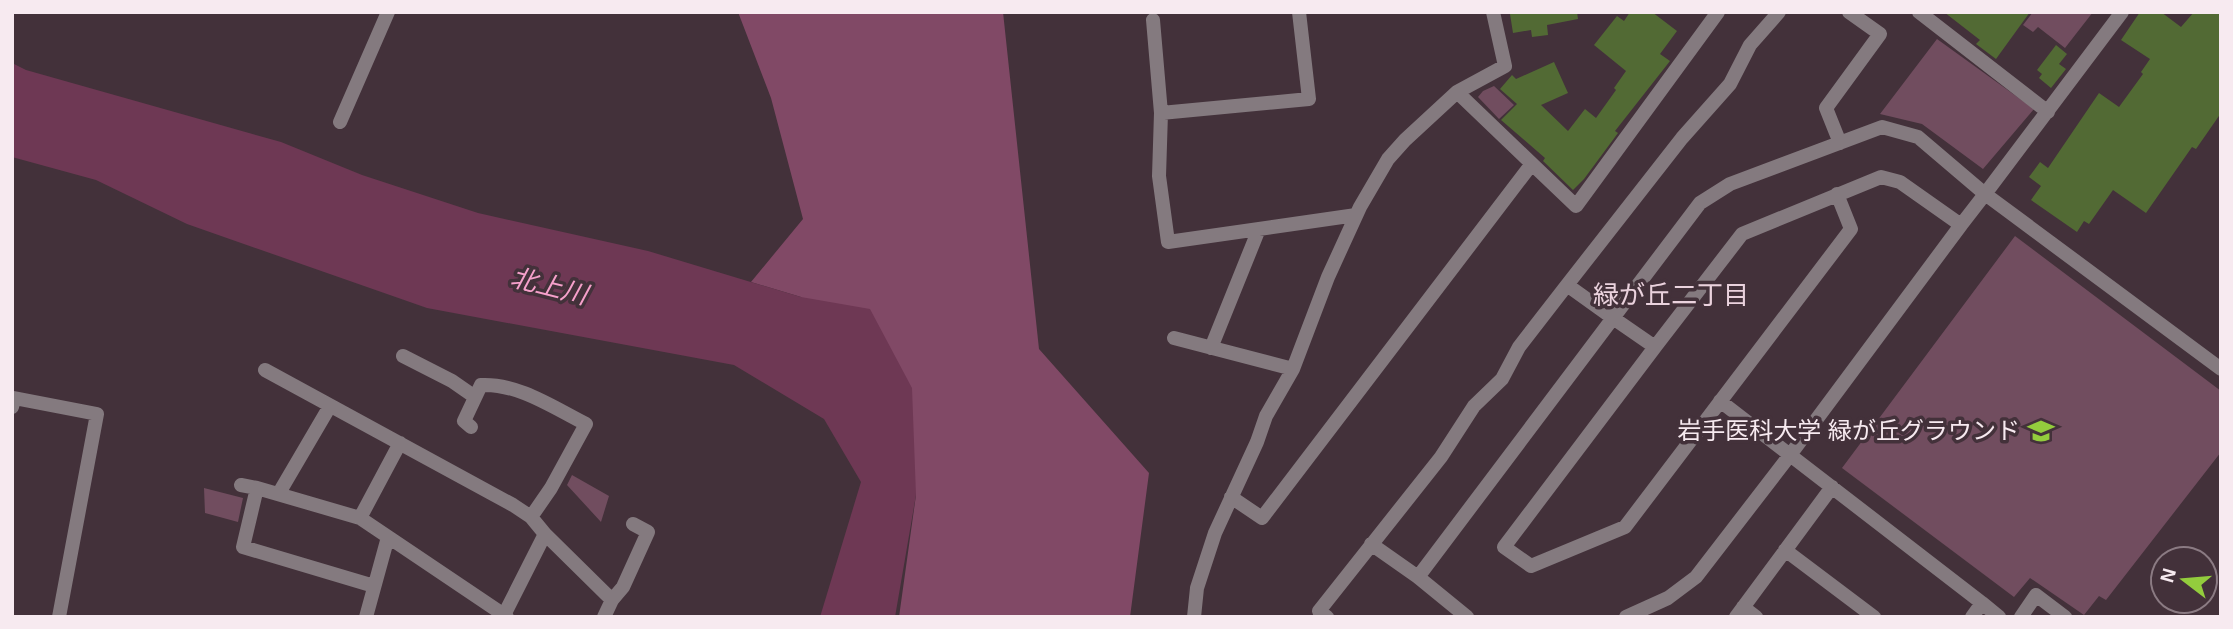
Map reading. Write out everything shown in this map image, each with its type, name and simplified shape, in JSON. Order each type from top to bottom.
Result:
[{"type":"street","points":[[341,122],[388,12]]},
{"type":"street","points":[[1161,113],[1308,99],[1299,12]]},
{"type":"street","points":[[1195,617],[1197,588],[1215,533],[1266,416],[1293,369],[1328,277],[1356,215],[1388,159],[1405,140],[1457,92],[1505,66],[1493,12]]},
{"type":"street","points":[[1457,92],[1576,206],[1718,12]]},
{"type":"street","points":[[1327,617],[1319,611],[1441,457],[1474,406],[1502,379],[1519,347],[1567,285],[1682,138],[1730,84],[1750,44],[1779,12]]},
{"type":"street","points":[[1840,143],[1826,108],[1880,34],[1849,12]]},
{"type":"street","points":[[1919,12],[2048,112]]},
{"type":"street","points":[[1626,617],[1668,598],[1696,577],[1790,456],[2122,12]]},
{"type":"street","points":[[1153,20],[1161,113],[1159,176],[1168,242],[1356,215]]},
{"type":"street","points":[[1418,577],[1700,204],[1730,184],[1882,127],[1918,136],[1985,194],[2221,369]]},
{"type":"street","points":[[1231,497],[1262,519],[1531,164]]},
{"type":"street","points":[[1837,194],[1852,229],[1625,527],[1531,566],[1504,547],[1742,234],[1837,194],[1881,177],[1900,182],[1961,225]]},
{"type":"street","points":[[1211,348],[1259,229]]},
{"type":"street","points":[[1567,285],[1656,347]]},
{"type":"street","points":[[1174,338],[1293,369]]},
{"type":"street","points":[[403,356],[475,397]]},
{"type":"street","points":[[265,370],[513,505],[531,517],[612,600]]},
{"type":"street","points":[[471,427],[464,421],[481,385],[494,384],[532,396],[586,424],[551,488],[531,517]]},
{"type":"street","points":[[12,407],[14,398],[97,414],[59,617]]},
{"type":"street","points":[[1720,401],[1998,617]]},
{"type":"street","points":[[279,493],[330,406]]},
{"type":"street","points":[[360,518],[400,443]]},
{"type":"street","points":[[241,485],[279,493],[360,518],[505,616],[545,534]]},
{"type":"street","points":[[257,488],[243,547],[374,586]]},
{"type":"street","points":[[1756,617],[1739,612],[1832,488]]},
{"type":"street","points":[[604,617],[612,600],[623,587],[648,532],[633,524]]},
{"type":"street","points":[[366,617],[388,537]]},
{"type":"street","points":[[1371,544],[1418,577],[1467,617]]},
{"type":"street","points":[[1786,550],[1874,617]]},
{"type":"street","points":[[2021,617],[2036,595],[2065,617]]},
{"type":"street","points":[[1972,617],[1982,603]]},
{"type":"shaded area","points":[[738,12],[1003,12],[1039,349],[1149,473],[1130,617],[899,617],[916,495],[801,297],[751,282],[803,219],[771,98]]},
{"type":"shaded area","points":[[2033,12],[2093,12],[2065,48],[2038,27],[2033,32],[2023,25]]},
{"type":"shaded area","points":[[1937,39],[2034,109],[1983,169],[1922,124],[1880,114]]},
{"type":"shaded area","points":[[1494,86],[1514,105],[1499,119],[1478,97],[1483,91]]},
{"type":"shaded area","name":"岩手医科大学 緑が丘グラウンド","points":[[2015,236],[2221,391],[2221,452],[2106,600],[2099,596],[2084,615],[2030,578],[2014,597],[1842,468]]},
{"type":"shaded area","points":[[572,475],[609,496],[601,522],[567,485]]},
{"type":"shaded area","points":[[204,488],[243,498],[238,522],[205,513]]},
{"type":"water","name":"北上川","points":[[12,63],[26,70],[281,142],[362,175],[478,213],[648,251],[801,297],[870,309],[912,388],[916,495],[895,617],[820,617],[861,482],[824,419],[734,365],[427,308],[187,224],[96,180],[12,157]]},
{"type":"building","points":[[1577,12],[1578,19],[1547,25],[1548,35],[1532,37],[1531,30],[1513,33],[1510,14]]},
{"type":"building","points":[[1630,12],[1652,12],[1677,31],[1660,54],[1670,61],[1615,131],[1618,133],[1584,179],[1573,190],[1543,161],[1545,158],[1501,120],[1517,104],[1500,89],[1512,75],[1516,79],[1554,62],[1568,93],[1541,105],[1568,131],[1585,109],[1596,118],[1626,71],[1594,45],[1617,16],[1624,21]]},
{"type":"building","points":[[1944,12],[2030,12],[1996,59],[1976,44],[1980,40]]},
{"type":"building","points":[[2140,12],[2161,12],[2181,27],[2194,12],[2221,12],[2221,113],[2196,149],[2192,147],[2146,213],[2113,190],[2089,224],[2084,221],[2077,232],[2031,200],[2041,186],[2029,177],[2040,162],[2048,168],[2099,93],[2119,107],[2143,74],[2141,72],[2150,59],[2121,40]]},
{"type":"building","points":[[2056,45],[2067,54],[2059,64],[2066,69],[2051,88],[2039,78],[2042,74],[2037,70]]},
{"type":"place","name":"岩手医科大学 緑が丘グラウンド","points":[[2041,431]]},
{"type":"district","name":"緑が丘二丁目","points":[[1671,295]]}]
